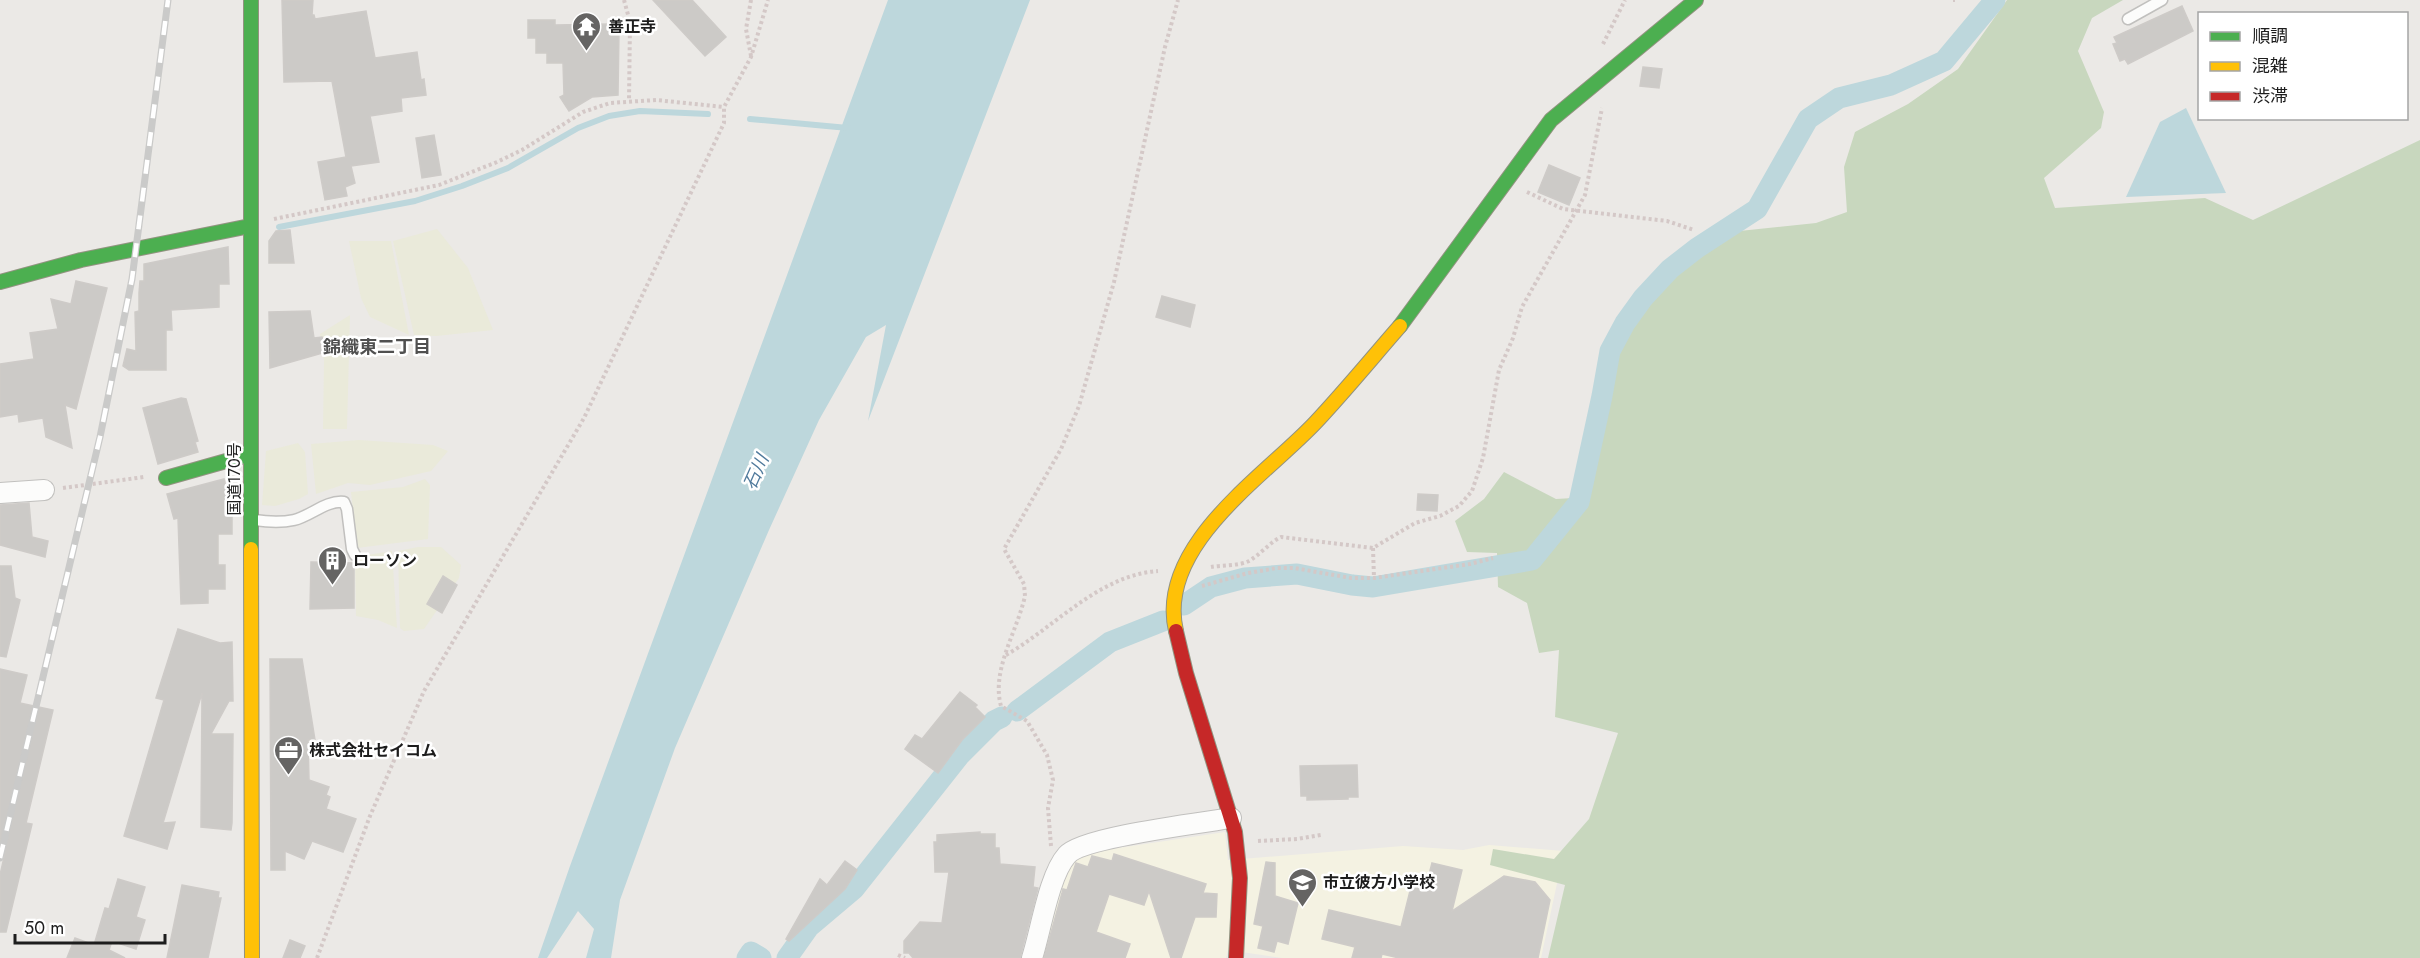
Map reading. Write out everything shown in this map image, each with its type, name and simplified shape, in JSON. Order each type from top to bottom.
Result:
[{"type":"main road","name":"国道170号","points":[[251,0],[249,226],[252,958]]},
{"type":"main road","points":[[1240,957],[1240,878],[1236,842],[1231,818],[1186,673],[1174,622],[1176,589],[1185,561],[1228,504],[1314,424],[1410,315],[1551,120],[1696,0]]},
{"type":"main road","points":[[0,282],[81,260],[249,226]]},
{"type":"main road","points":[[166,478],[251,454]]},
{"type":"street","points":[[0,493],[44,490]]},
{"type":"street","points":[[1032,958],[1055,874],[1068,853],[1083,846],[1231,818]]},
{"type":"lane","points":[[2128,19],[2162,0]]},
{"type":"lane","points":[[251,519],[270,522],[294,520],[329,504],[344,502],[354,555]]},
{"type":"path","points":[[624,0],[630,22],[629,101]]},
{"type":"path","points":[[751,0],[746,29],[751,57]]},
{"type":"path","points":[[317,958],[370,816],[424,691],[584,418],[724,123],[724,108],[751,57],[768,0]]},
{"type":"path","points":[[1062,863],[1053,856],[1049,832],[1048,808],[1053,780],[1047,755],[1027,721],[1001,706],[997,692],[1001,666],[1025,596],[1024,584],[1004,549],[1061,449],[1079,406],[1114,282],[1165,47],[1178,0]]},
{"type":"path","points":[[1006,655],[1098,591],[1143,572],[1246,562],[1256,557],[1269,543],[1281,537],[1373,548],[1415,523],[1440,516],[1459,506],[1472,491],[1483,458],[1499,370],[1513,338],[1522,306],[1586,195],[1603,97],[1596,84]]},
{"type":"path","points":[[249,226],[439,185],[522,150],[584,112],[610,103],[656,100],[724,108]]},
{"type":"path","points":[[1507,179],[1537,198],[1563,209],[1667,220],[1694,230]]},
{"type":"path","points":[[44,490],[156,475],[166,478]]},
{"type":"path","points":[[1373,548],[1374,578]]},
{"type":"path","points":[[1175,602],[1211,582],[1277,568],[1294,568],[1351,578],[1374,578],[1470,564],[1493,558]]},
{"type":"path","points":[[1236,842],[1297,839],[1321,835]]},
{"type":"path","points":[[898,955],[904,958]]},
{"type":"shaded area","name":"市立彼方小学校","points":[[1225,832],[1228,860],[1403,846],[1463,850],[1489,845],[1564,851],[1541,958],[1282,958],[1228,950],[1226,958],[1039,958],[1060,885],[1071,862],[1085,853]]},
{"type":"green space","points":[[2007,0],[2123,0],[2092,18],[2078,51],[2104,112],[2101,128],[2044,178],[2055,208],[2205,198],[2253,220],[2420,140],[2420,958],[1548,958],[1565,885],[1490,865],[1493,849],[1554,859],[1589,819],[1618,733],[1555,717],[1559,650],[1539,653],[1527,603],[1498,587],[1497,553],[1467,552],[1455,521],[1484,499],[1504,472],[1556,499],[1590,497],[1618,351],[1650,299],[1682,267],[1730,232],[1816,223],[1847,212],[1844,167],[1855,132],[1908,104],[1958,69]]},
{"type":"green space","points":[[437,229],[468,268],[493,330],[436,336],[414,335],[393,241]]},
{"type":"green space","points":[[349,241],[391,241],[409,335],[370,317],[361,298]]},
{"type":"green space","points":[[350,315],[347,429],[323,429],[324,360],[320,334]]},
{"type":"green space","points":[[359,440],[433,445],[448,451],[431,471],[370,485],[348,483],[316,494],[311,444]]},
{"type":"green space","points":[[298,443],[305,452],[308,494],[275,506],[262,505],[266,451]]},
{"type":"green space","points":[[425,479],[430,485],[428,539],[357,548],[351,492],[403,487]]},
{"type":"green space","points":[[418,547],[441,547],[461,565],[459,578],[424,629],[404,631],[400,628],[398,551]]},
{"type":"green space","points":[[392,551],[397,628],[378,620],[356,616],[355,557]]},
{"type":"water","name":"石川","points":[[888,0],[1030,0],[868,421],[886,325],[866,337],[819,420],[769,530],[675,748],[620,900],[611,958],[586,958],[594,929],[578,911],[547,958],[538,958],[570,866]]},
{"type":"water","points":[[2186,108],[2226,193],[2126,197],[2160,122]]},
{"type":"building","points":[[282,0],[313,0],[312,15],[315,19],[366,11],[375,58],[417,52],[421,80],[424,79],[426,95],[401,98],[402,111],[370,116],[379,162],[351,166],[355,183],[345,187],[347,196],[325,200],[318,162],[346,157],[332,81],[284,82]]},
{"type":"building","points":[[653,0],[692,0],[726,37],[705,56]]},
{"type":"building","points":[[2182,6],[2193,31],[2128,64],[2125,59],[2120,61],[2113,44],[2117,43],[2114,37]]},
{"type":"building","points":[[528,20],[555,20],[555,25],[609,24],[610,30],[619,30],[618,95],[592,97],[569,111],[560,97],[564,95],[563,63],[547,63],[547,53],[536,53],[536,38],[528,38]]},
{"type":"building","points":[[1643,67],[1662,69],[1659,88],[1640,86]]},
{"type":"building","points":[[434,135],[441,175],[422,178],[416,138]]},
{"type":"building","points":[[1549,165],[1580,178],[1569,205],[1538,192]]},
{"type":"building","points":[[290,230],[294,263],[269,263],[269,241],[276,231]]},
{"type":"building","points":[[228,247],[229,284],[219,284],[219,307],[171,310],[172,330],[166,330],[166,370],[129,370],[123,366],[127,349],[136,351],[135,312],[139,311],[140,281],[144,281],[144,264]]},
{"type":"building","points":[[76,281],[107,288],[76,409],[65,405],[72,448],[46,437],[43,418],[19,422],[18,414],[0,417],[0,364],[34,359],[30,333],[58,329],[51,299],[71,304]]},
{"type":"building","points":[[1162,296],[1195,305],[1190,327],[1156,317]]},
{"type":"building","points":[[310,311],[314,338],[322,337],[326,352],[270,368],[269,312]]},
{"type":"building","points":[[181,398],[186,399],[198,441],[195,442],[198,452],[158,464],[143,408]]},
{"type":"building","points":[[224,479],[232,511],[232,534],[218,534],[218,565],[225,565],[225,589],[208,589],[208,603],[181,604],[178,518],[174,519],[167,494]]},
{"type":"building","points":[[1418,494],[1438,495],[1437,511],[1417,510]]},
{"type":"building","points":[[29,503],[32,537],[48,541],[45,557],[0,545],[0,505]]},
{"type":"building","name":"ローソン","points":[[311,562],[354,563],[354,608],[310,609]]},
{"type":"building","points":[[0,566],[11,566],[15,598],[20,600],[6,657],[0,656]]},
{"type":"building","points":[[443,576],[457,585],[442,613],[427,604]]},
{"type":"building","points":[[178,629],[220,643],[232,642],[233,701],[229,701],[211,734],[233,734],[232,823],[231,830],[201,827],[202,693],[163,823],[175,822],[167,849],[124,836],[164,700],[156,698]]},
{"type":"building","points":[[270,659],[302,659],[315,740],[308,740],[309,780],[329,787],[326,795],[330,797],[326,809],[356,819],[343,852],[312,841],[304,859],[285,851],[285,870],[271,870]]},
{"type":"building","points":[[0,669],[27,675],[20,703],[53,710],[26,823],[32,824],[6,932],[0,932],[0,875],[5,853],[0,853]]},
{"type":"building","points":[[960,692],[977,705],[975,707],[985,717],[962,740],[938,773],[905,749],[915,735],[922,739]]},
{"type":"building","points":[[1357,765],[1358,797],[1307,800],[1307,796],[1301,796],[1300,766]]},
{"type":"building","points":[[980,832],[980,834],[995,834],[995,848],[999,848],[1000,864],[1035,867],[1033,887],[1038,888],[1020,958],[913,958],[909,953],[904,953],[904,941],[920,922],[942,923],[949,872],[935,872],[934,842],[937,842],[937,835]]},
{"type":"building","points":[[1114,854],[1206,884],[1203,893],[1217,894],[1216,917],[1195,917],[1181,958],[1171,958],[1149,891],[1144,905],[1109,894],[1096,932],[1130,944],[1125,958],[1044,958],[1063,889],[1067,890],[1076,863],[1088,867],[1092,856],[1112,861]]},
{"type":"building","points":[[845,861],[857,870],[845,889],[789,941],[786,939],[820,879],[827,885]]},
{"type":"building","points":[[1266,862],[1275,863],[1275,896],[1298,903],[1288,944],[1277,941],[1274,952],[1258,948],[1263,926],[1254,924]]},
{"type":"building","points":[[1432,863],[1462,870],[1452,911],[1504,876],[1535,882],[1550,900],[1538,958],[1399,958],[1382,954],[1381,958],[1352,958],[1355,947],[1322,939],[1329,910],[1401,927],[1412,883],[1426,886]]},
{"type":"building","points":[[118,879],[145,887],[136,917],[145,920],[136,949],[112,941],[109,950],[125,958],[67,958],[75,938],[94,945],[105,908],[109,909]]},
{"type":"building","points":[[182,885],[219,892],[218,898],[221,898],[208,958],[167,958]]},
{"type":"building","points":[[290,940],[305,946],[300,958],[283,958]]},
{"type":"waterway","points":[[1184,605],[1211,587],[1245,578],[1297,574],[1373,587],[1532,560],[1579,502],[1610,351],[1625,323],[1643,298],[1670,269],[1697,248],[1757,209],[1808,119],[1839,98],[1891,85],[1944,61],[1995,0]]},
{"type":"waterway","points":[[279,227],[415,201],[462,186],[508,168],[578,128],[609,116],[640,111],[708,114]]},
{"type":"waterway","points":[[750,119],[848,128]]},
{"type":"waterway","points":[[1017,711],[1110,642],[1163,621]]},
{"type":"waterway","points":[[787,958],[809,927],[854,889],[960,755],[994,721],[1002,717]]},
{"type":"waterway","points":[[747,958],[751,952],[761,958]]},
{"type":"railway","points":[[0,858],[100,437],[132,279],[168,0]]},
{"type":"traffic: fast","points":[[251,0],[251,549]]},
{"type":"traffic: fast","points":[[1400,326],[1551,120],[1696,0]]},
{"type":"traffic: fast","points":[[0,282],[81,260],[250,226]]},
{"type":"traffic: fast","points":[[166,478],[251,454]]},
{"type":"traffic: slow","points":[[1176,631],[1174,600],[1182,570],[1198,542],[1219,515],[1315,423],[1400,326]]},
{"type":"traffic: slow","points":[[251,549],[252,958]]},
{"type":"traffic: jam","points":[[1176,631],[1186,673],[1235,832],[1240,878],[1236,958]]},
{"type":"place","name":"善正寺","points":[[587,52]]},
{"type":"place","name":"ローソン","points":[[332,586]]},
{"type":"place","name":"株式会社セイコム","points":[[288,776]]},
{"type":"place","name":"市立彼方小学校","points":[[1302,908]]},
{"type":"district","name":"錦織東二丁目","points":[[377,347]]}]
